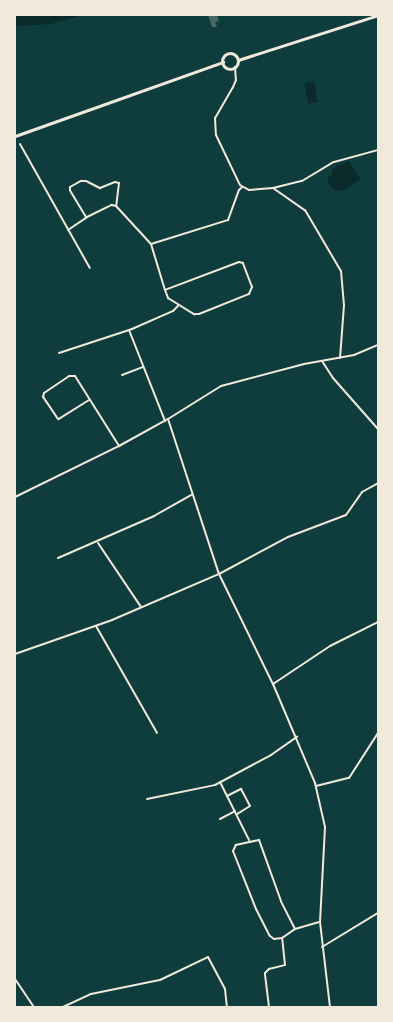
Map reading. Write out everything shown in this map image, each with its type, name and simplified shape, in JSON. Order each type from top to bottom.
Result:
[{"type":"main road","points":[[223,62],[227,68],[234,67],[238,60],[378,15]]},
{"type":"main road","points":[[223,62],[224,57],[230,53],[238,60]]},
{"type":"main road","points":[[15,136],[223,62]]},
{"type":"street","points":[[234,67],[236,80],[218,111],[215,131],[242,187],[249,190],[273,188],[302,182],[334,162],[378,150]]},
{"type":"street","points":[[20,144],[90,268]]},
{"type":"street","points":[[87,217],[70,190],[70,187],[81,181],[100,188],[118,183],[116,206]]},
{"type":"street","points":[[150,244],[228,220],[242,187]]},
{"type":"street","points":[[273,188],[305,210],[341,271],[344,305],[340,358]]},
{"type":"street","points":[[68,230],[87,217],[112,205],[116,206],[150,244],[165,290],[168,298],[178,306],[194,314],[199,314],[249,294],[252,287],[243,263],[233,263],[165,290]]},
{"type":"street","points":[[59,353],[129,330],[173,311],[178,306]]},
{"type":"street","points":[[129,330],[165,421]]},
{"type":"street","points":[[15,497],[119,446],[165,421],[221,386],[252,376],[340,358],[378,345]]},
{"type":"street","points":[[322,361],[333,378],[378,429]]},
{"type":"street","points":[[122,375],[144,367]]},
{"type":"street","points":[[89,400],[58,419],[43,397],[44,392],[69,376],[75,376],[119,446]]},
{"type":"street","points":[[168,419],[218,574],[273,684],[297,737],[316,786],[324,827],[320,922],[330,1007]]},
{"type":"street","points":[[15,654],[96,626],[218,574],[288,537],[346,515],[362,492],[378,483]]},
{"type":"street","points":[[58,558],[154,516],[192,494]]},
{"type":"street","points":[[97,542],[141,607]]},
{"type":"street","points":[[273,684],[330,646],[378,622]]},
{"type":"street","points":[[96,626],[158,733]]},
{"type":"street","points":[[316,786],[349,778],[378,733]]},
{"type":"street","points":[[148,799],[220,782],[271,755],[297,737]]},
{"type":"street","points":[[220,782],[249,841]]},
{"type":"street","points":[[227,796],[242,789],[250,806],[237,814]]},
{"type":"street","points":[[220,819],[235,811]]},
{"type":"street","points":[[295,929],[281,901],[260,843],[256,840],[236,846],[232,851],[256,909],[270,936],[274,939],[282,938],[295,929],[320,922]]},
{"type":"street","points":[[322,947],[378,914]]},
{"type":"street","points":[[269,1007],[264,973],[269,968],[285,965],[282,938]]},
{"type":"street","points":[[63,1007],[91,994],[160,980],[208,957],[225,989],[227,1007]]},
{"type":"street","points":[[15,979],[34,1007]]},
{"type":"water","points":[[15,15],[82,15],[51,24],[15,26]]},
{"type":"water","points":[[314,81],[318,102],[308,104],[304,83]]},
{"type":"water","points":[[349,161],[361,179],[344,190],[337,191],[329,185],[327,178],[332,175],[332,170],[337,166]]},
{"type":"building","points":[[208,15],[217,15],[219,21],[215,22],[217,27],[212,27]]}]
